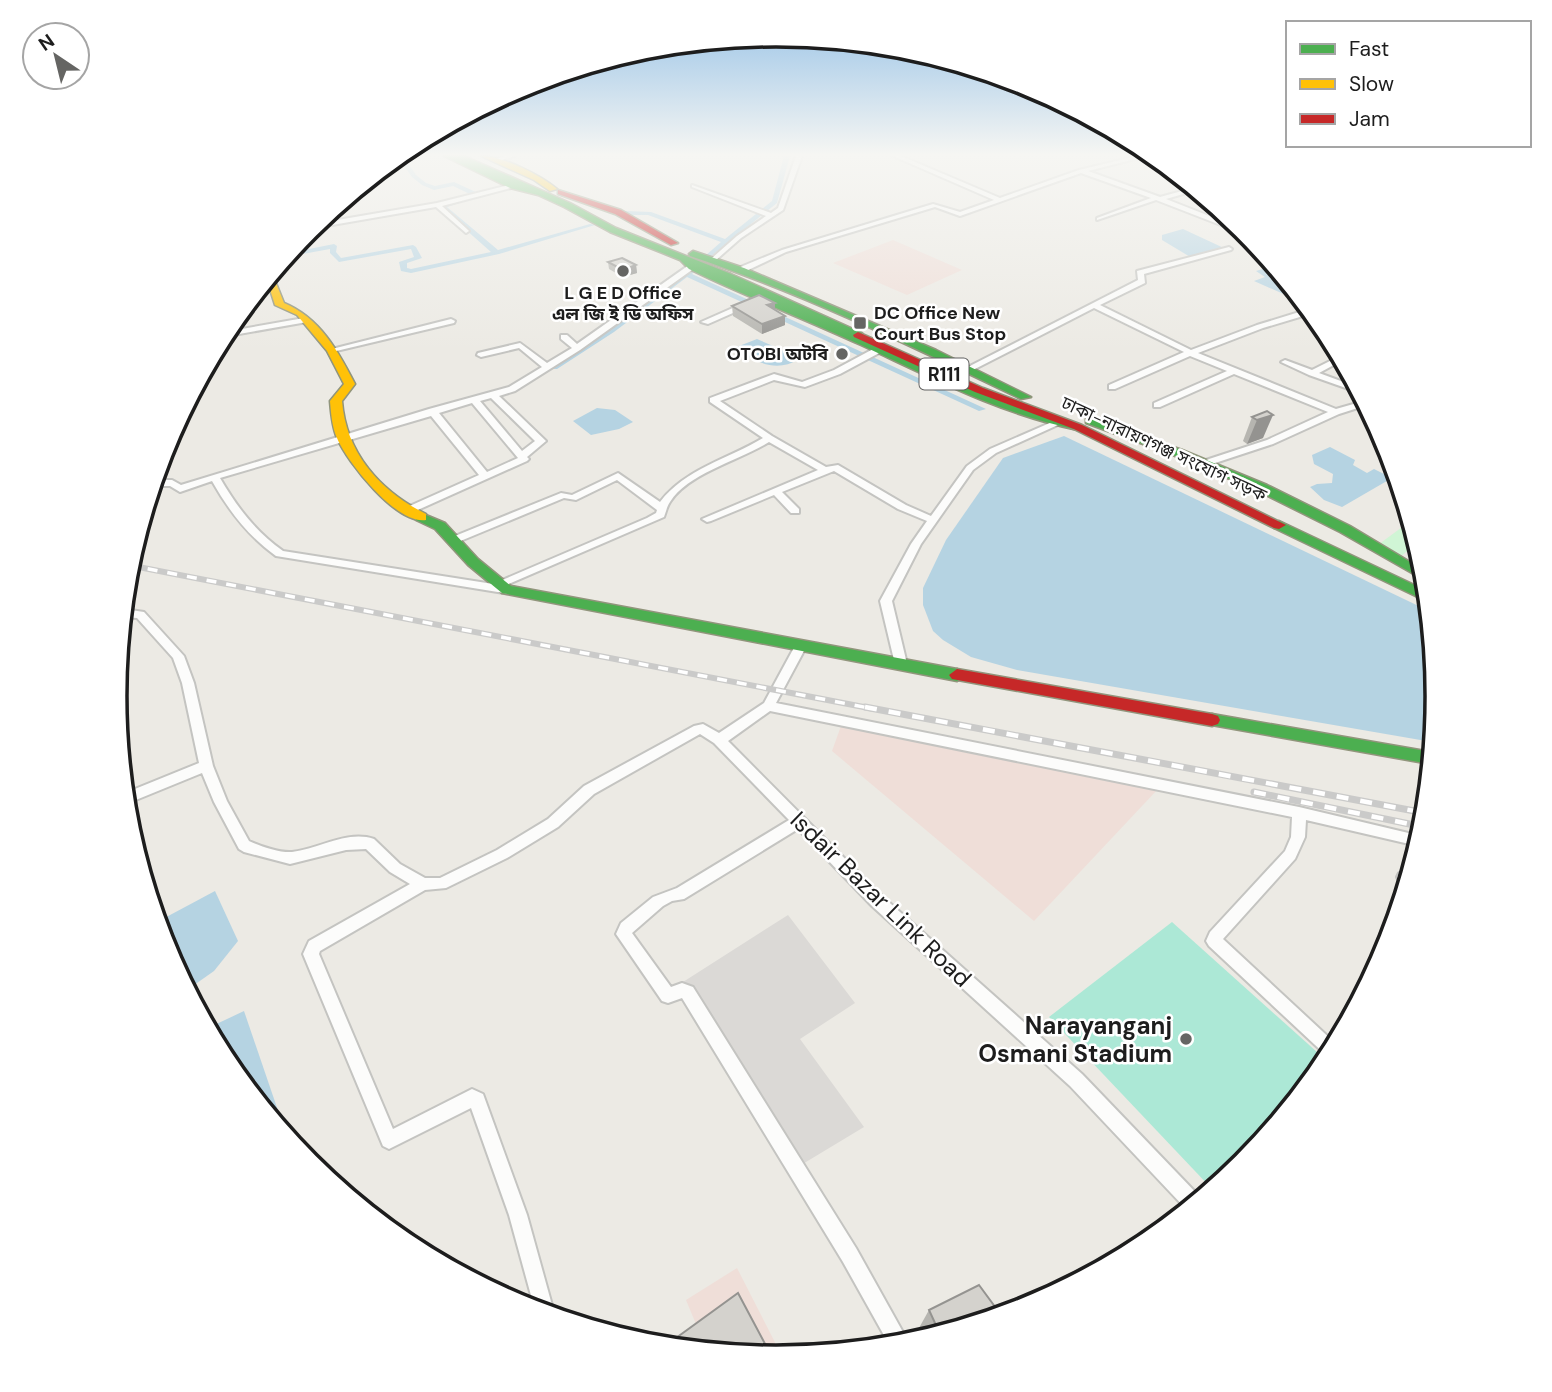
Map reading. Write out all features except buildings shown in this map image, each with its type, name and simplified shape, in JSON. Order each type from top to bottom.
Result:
[{"type":"main road","name":"ঢাকা-নারায়ণগঞ্জ সংযোগ সড়ক","points":[[594,221],[1025,397],[1245,476],[1316,510],[1412,569]]},
{"type":"main road","name":"ঢাকা-নারায়ণগঞ্জ সংযোগ সড়ক","points":[[634,221],[689,259],[979,390],[1078,427],[1416,592]]},
{"type":"main road","points":[[613,230],[625,225],[642,225]]},
{"type":"main road","points":[[689,259],[714,259],[741,270],[1012,388],[1025,397]]},
{"type":"main road","points":[[689,259],[756,301],[972,395],[1055,424],[1078,427]]},
{"type":"main road","points":[[274,286],[280,305],[298,312],[332,350],[350,384],[335,405],[342,437],[364,472],[407,511],[440,526],[505,587],[800,647],[1421,756]]},
{"type":"main road","points":[[1211,490],[1232,493],[1243,491],[1247,486],[1245,476]]},
{"type":"main road","points":[[1284,528],[1279,519],[1284,512],[1290,509],[1316,510]]},
{"type":"street","points":[[455,221],[466,231]]},
{"type":"street","points":[[714,259],[739,237],[764,221]]},
{"type":"street","points":[[741,270],[784,251],[883,221]]},
{"type":"street","points":[[968,369],[1142,281],[1140,273],[1228,250]]},
{"type":"street","points":[[164,483],[172,483],[180,489],[342,437],[512,389],[577,348],[689,259]]},
{"type":"street","points":[[705,322],[756,301]]},
{"type":"street","points":[[1095,306],[1234,371],[1336,412]]},
{"type":"street","points":[[1112,387],[1192,352],[1300,314]]},
{"type":"street","points":[[240,332],[304,320]]},
{"type":"street","points":[[332,350],[451,321]]},
{"type":"street","points":[[564,337],[577,348]]},
{"type":"street","points":[[481,355],[520,345],[547,367]]},
{"type":"street","points":[[824,470],[769,438],[713,400],[774,377],[795,384],[809,383],[875,351]]},
{"type":"street","points":[[1285,362],[1345,386]]},
{"type":"street","points":[[1312,373],[1332,363]]},
{"type":"street","points":[[1157,405],[1234,371]]},
{"type":"street","points":[[407,511],[521,461],[523,455],[541,441],[494,396]]},
{"type":"street","points":[[474,400],[523,455]]},
{"type":"street","points":[[1209,461],[1270,442],[1336,412],[1357,407]]},
{"type":"street","points":[[432,411],[484,475]]},
{"type":"street","points":[[901,664],[886,601],[916,544],[970,468],[985,457],[1055,424]]},
{"type":"street","points":[[214,477],[240,521],[258,539],[281,554],[505,587],[660,515],[661,508],[680,486],[702,472],[758,447],[769,438]]},
{"type":"street","points":[[707,519],[824,470],[838,468],[902,507],[932,520]]},
{"type":"street","points":[[454,540],[564,495],[573,498],[618,476],[661,508]]},
{"type":"street","points":[[775,491],[795,511]]},
{"type":"street","points":[[133,615],[140,615],[178,656],[188,683],[206,766],[244,845],[290,858],[346,844],[369,843],[395,868],[423,884]]},
{"type":"street","points":[[542,1300],[518,1215],[477,1100],[472,1098],[389,1140],[310,954],[314,946],[423,884],[441,884],[502,854],[553,823],[592,788],[698,729],[703,729],[719,740],[768,706],[800,647]]},
{"type":"street","points":[[768,706],[1299,813],[1409,838]]},
{"type":"street","name":"Isdair Bazar Link Road","points":[[719,740],[877,901],[1076,1080],[1188,1197]]},
{"type":"street","points":[[135,795],[206,766]]},
{"type":"street","points":[[1299,813],[1298,837],[1290,855],[1214,941],[1323,1043]]},
{"type":"street","points":[[799,822],[679,894],[673,894],[655,904],[626,928],[624,934],[668,996],[682,990],[687,992],[729,1065],[869,1286],[894,1334]]},
{"type":"shaded area","points":[[893,240],[962,270],[907,295],[833,263]]},
{"type":"shaded area","points":[[841,726],[1158,789],[1034,921],[832,751]]},
{"type":"shaded area","points":[[788,915],[855,1003],[800,1039],[864,1127],[801,1165],[683,982]]},
{"type":"shaded area","points":[[737,1268],[776,1345],[687,1338],[698,1329],[686,1300]]},
{"type":"green space","points":[[1403,527],[1408,552],[1395,562],[1371,550]]},
{"type":"green space","name":"Narayanganj Osmani Stadium","points":[[1172,922],[1317,1052],[1264,1124],[1206,1182],[1049,1017]]},
{"type":"water","points":[[1183,229],[1226,249],[1192,258],[1162,240],[1162,235]]},
{"type":"water","points":[[1264,268],[1286,295],[1254,281],[1265,277],[1256,271]]},
{"type":"water","points":[[757,339],[799,359],[773,366],[757,361],[734,348]]},
{"type":"water","points":[[597,408],[615,410],[633,422],[619,429],[591,435],[573,421]]},
{"type":"water","points":[[1064,436],[1418,606],[1425,696],[1423,740],[1017,670],[971,657],[943,640],[933,631],[923,605],[923,588],[946,540],[1003,458]]},
{"type":"water","points":[[1330,447],[1355,460],[1353,465],[1367,473],[1374,469],[1385,475],[1388,481],[1342,507],[1324,500],[1310,487],[1332,483],[1333,474],[1314,464],[1312,455]]},
{"type":"water","points":[[215,891],[238,941],[214,971],[195,985],[167,917]]},
{"type":"water","points":[[244,1011],[279,1113],[261,1091],[217,1024]]},
{"type":"waterway","points":[[460,221],[496,253]]},
{"type":"waterway","points":[[671,221],[725,241]]},
{"type":"waterway","points":[[708,256],[751,221]]},
{"type":"waterway","points":[[496,253],[592,225]]},
{"type":"waterway","points":[[303,252],[334,246],[332,252],[339,260],[413,247],[418,258],[403,262],[404,269],[411,271],[496,253]]},
{"type":"waterway","points":[[554,367],[611,330],[692,270]]},
{"type":"waterway","points":[[687,274],[982,409]]},
{"type":"railway","points":[[140,567],[874,709]]},
{"type":"railway","points":[[865,707],[1414,811]]},
{"type":"railway","points":[[1254,792],[1412,824]]},
{"type":"traffic: fast","points":[[596,221],[728,276],[858,335]]},
{"type":"traffic: fast","points":[[693,254],[741,270],[932,352],[1025,397]]},
{"type":"traffic: fast","points":[[682,257],[692,267],[713,277],[859,340],[976,395],[1026,414],[1078,427]]},
{"type":"traffic: fast","points":[[1090,421],[1262,488],[1345,529],[1412,569]]},
{"type":"traffic: fast","points":[[421,517],[440,526],[473,562],[507,590],[957,675]]},
{"type":"traffic: fast","points":[[1279,525],[1416,592]]},
{"type":"traffic: fast","points":[[1212,720],[1421,756]]},
{"type":"traffic: slow","points":[[274,286],[280,305],[300,313],[332,350],[350,384],[336,401],[340,430],[350,451],[366,474],[386,494],[421,517]]},
{"type":"traffic: jam","points":[[634,221],[674,243]]},
{"type":"traffic: jam","points":[[858,335],[979,390],[1078,427],[1279,525]]},
{"type":"traffic: jam","points":[[957,675],[1212,720]]},
{"type":"place","name":"L G E D Office এল জি ই ডি অফিস","points":[[623,271]]},
{"type":"place","name":"DC Office New Court Bus Stop","points":[[860,323]]},
{"type":"place","name":"OTOBI অটবি","points":[[842,354]]},
{"type":"place","name":"Narayanganj Osmani Stadium","points":[[1186,1039]]}]
